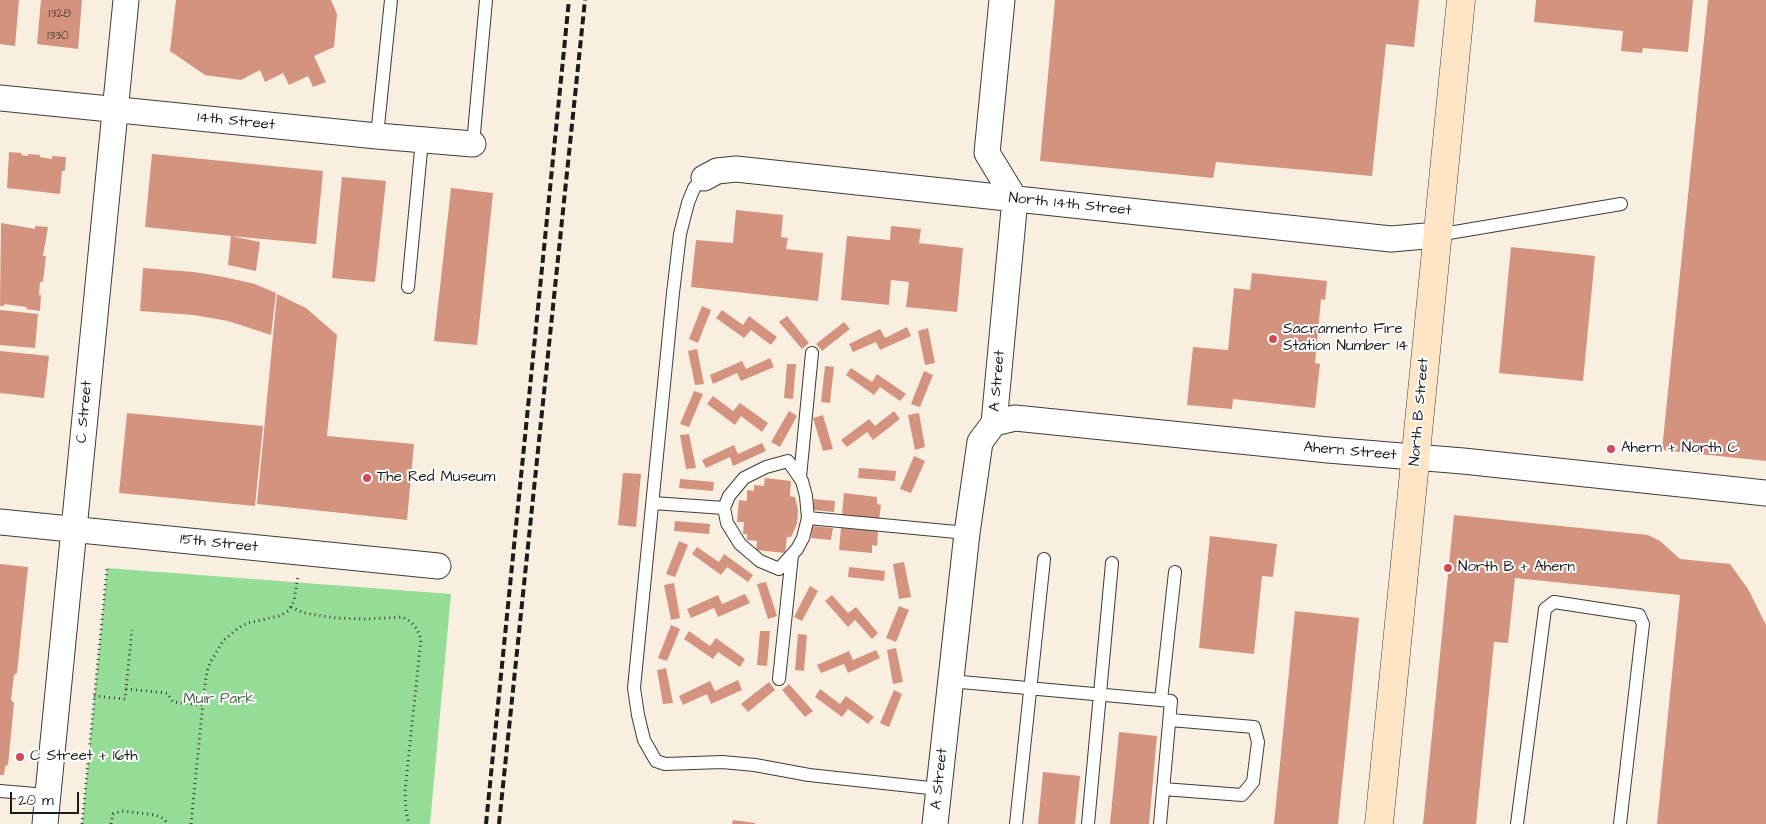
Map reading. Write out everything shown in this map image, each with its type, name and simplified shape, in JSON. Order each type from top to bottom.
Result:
[{"type":"street","name":"C Street","points":[[45,824],[126,0]]},
{"type":"street","points":[[1002,0],[987,153],[1015,199]]},
{"type":"street","name":"North B Street","points":[[1379,824],[1461,0]]},
{"type":"street","name":"14th Street","points":[[0,98],[473,144]]},
{"type":"street","name":"North 14th Street","points":[[704,178],[717,172],[736,169],[1391,239],[1437,235]]},
{"type":"street","name":"A Street","points":[[935,824],[967,534],[980,442],[994,423],[1015,199]]},
{"type":"street","name":"Ahern Street","points":[[994,423],[1015,418],[1766,493]]},
{"type":"street","name":"15th Street","points":[[0,522],[438,566]]},
{"type":"lane","points":[[377,136],[391,0]]},
{"type":"lane","points":[[473,144],[486,0]]},
{"type":"lane","points":[[408,287],[422,140]]},
{"type":"lane","points":[[704,178],[694,188],[680,234],[634,688],[644,740],[656,761],[664,764],[722,762],[747,764],[809,775],[939,789]]},
{"type":"lane","points":[[1437,235],[1621,204]]},
{"type":"lane","points":[[800,477],[812,353]]},
{"type":"lane","points":[[788,462],[800,477],[806,496],[808,518],[803,538],[792,555],[779,569],[760,561],[740,544],[727,523],[724,508],[729,496],[744,478],[766,467],[788,462]]},
{"type":"lane","points":[[653,503],[724,508]]},
{"type":"lane","points":[[808,518],[967,534]]},
{"type":"lane","points":[[779,678],[792,555]]},
{"type":"lane","points":[[1016,824],[1044,559]]},
{"type":"lane","points":[[1088,824],[1112,564]]},
{"type":"lane","points":[[1161,700],[1175,572]]},
{"type":"lane","points":[[1517,824],[1546,609],[1554,602],[1639,615],[1642,624],[1620,824]]},
{"type":"lane","points":[[950,681],[1172,701],[1160,824]]},
{"type":"lane","points":[[1163,789],[1242,795],[1252,782],[1258,742],[1254,727],[1170,720]]},
{"type":"lane","points":[[0,791],[47,795]]},
{"type":"path","points":[[191,824],[207,671],[223,641],[238,628],[257,620],[284,614],[291,607],[296,592],[301,553]]},
{"type":"path","points":[[82,824],[107,568]]},
{"type":"path","points":[[291,607],[304,613],[336,618],[403,617],[417,629],[420,639],[405,797],[409,824]]},
{"type":"path","points":[[94,696],[125,699],[132,630]]},
{"type":"path","points":[[126,689],[166,693],[173,702],[203,705]]},
{"type":"path","points":[[111,824],[114,814],[122,811],[156,815],[164,818],[168,824]]},
{"type":"green space","name":"Muir Park","points":[[107,568],[451,594],[430,824],[82,824]]},
{"type":"building","points":[[0,0],[19,0],[15,46],[0,44]]},
{"type":"building","points":[[41,0],[82,0],[78,49],[37,44]]},
{"type":"building","points":[[176,0],[331,0],[337,14],[334,47],[314,56],[326,82],[313,87],[308,76],[289,85],[283,73],[265,82],[260,70],[241,80],[205,75],[170,51]]},
{"type":"building","points":[[1055,0],[1419,0],[1414,47],[1386,44],[1372,176],[1216,162],[1213,178],[1040,161]]},
{"type":"building","points":[[1536,0],[1693,0],[1688,52],[1643,48],[1642,53],[1621,51],[1623,31],[1534,22]]},
{"type":"building","points":[[1708,0],[1766,0],[1766,461],[1662,450]]},
{"type":"building","points":[[9,152],[22,153],[21,155],[28,156],[28,154],[40,155],[40,157],[52,159],[52,156],[66,157],[65,171],[62,171],[60,194],[7,188]]},
{"type":"building","points":[[152,154],[323,171],[316,244],[145,227]]},
{"type":"building","points":[[342,177],[386,181],[375,282],[332,278]]},
{"type":"building","points":[[451,188],[493,193],[477,345],[434,341]]},
{"type":"building","points":[[736,210],[783,215],[781,237],[788,238],[786,249],[823,253],[818,301],[691,287],[696,240],[733,243]]},
{"type":"building","points":[[1,223],[35,229],[35,226],[48,227],[43,256],[46,256],[43,282],[40,282],[40,311],[4,304],[4,306],[0,306]]},
{"type":"building","points":[[891,226],[921,229],[919,243],[963,248],[957,312],[906,307],[909,282],[891,280],[889,305],[841,300],[847,236],[890,240]]},
{"type":"building","points":[[231,236],[260,242],[256,271],[228,265]]},
{"type":"building","points":[[1511,247],[1595,256],[1583,381],[1499,373]]},
{"type":"building","points":[[143,268],[194,272],[224,277],[255,284],[276,293],[271,335],[228,321],[194,315],[140,311]]},
{"type":"building","name":"Sacramento Fire Station Number 14","points":[[1252,273],[1327,281],[1325,300],[1321,299],[1315,363],[1320,364],[1315,408],[1233,399],[1232,409],[1187,405],[1193,347],[1228,350],[1234,288],[1250,290]]},
{"type":"building","points":[[277,294],[306,308],[337,335],[327,436],[414,444],[407,520],[257,504]]},
{"type":"building","points":[[702,306],[711,310],[698,343],[689,339]]},
{"type":"building","points":[[0,310],[38,314],[35,348],[0,345]]},
{"type":"building","points":[[722,310],[743,325],[749,316],[777,337],[771,345],[751,330],[744,338],[716,318]]},
{"type":"building","points":[[787,316],[809,343],[802,349],[779,322]]},
{"type":"building","points":[[844,322],[850,329],[822,351],[816,344]]},
{"type":"building","points":[[907,327],[911,336],[880,350],[876,342],[853,352],[849,344],[880,329],[885,338]]},
{"type":"building","points":[[928,328],[935,363],[925,365],[918,331]]},
{"type":"building","points":[[697,349],[704,384],[695,385],[688,351]]},
{"type":"building","points":[[0,351],[49,356],[44,398],[0,393]]},
{"type":"building","points":[[770,358],[774,367],[741,381],[737,373],[713,384],[710,375],[742,361],[746,369]]},
{"type":"building","points":[[787,364],[796,364],[793,399],[784,398]]},
{"type":"building","points":[[825,366],[834,367],[830,403],[821,402]]},
{"type":"building","points":[[851,368],[872,382],[877,374],[906,394],[900,401],[880,387],[874,395],[846,375]]},
{"type":"building","points":[[924,371],[933,375],[920,407],[911,404]]},
{"type":"building","points":[[694,391],[703,394],[689,427],[680,424]]},
{"type":"building","points":[[713,396],[733,411],[740,403],[768,423],[762,432],[741,416],[735,425],[707,404]]},
{"type":"building","points":[[789,411],[797,416],[780,447],[771,442]]},
{"type":"building","points":[[894,411],[900,419],[873,440],[867,432],[847,447],[841,440],[869,419],[875,426]]},
{"type":"building","points":[[127,413],[263,426],[255,506],[119,493]]},
{"type":"building","points":[[919,413],[925,447],[915,450],[908,415]]},
{"type":"building","points":[[823,415],[833,449],[823,451],[813,418]]},
{"type":"building","points":[[689,434],[696,468],[686,469],[680,435]]},
{"type":"building","points":[[762,443],[766,451],[733,466],[730,457],[706,468],[702,460],[734,445],[738,454]]},
{"type":"building","points":[[914,456],[925,461],[911,493],[900,489]]},
{"type":"building","points":[[859,468],[896,471],[895,481],[858,478]]},
{"type":"building","points":[[623,473],[641,474],[636,527],[618,525]]},
{"type":"building","points":[[765,478],[791,481],[790,496],[795,497],[798,510],[797,524],[791,537],[787,537],[785,553],[756,550],[757,541],[747,540],[747,534],[743,534],[744,522],[737,522],[739,500],[747,501],[747,490],[754,491],[754,485],[764,486]]},
{"type":"building","points":[[680,479],[714,482],[713,491],[679,488]]},
{"type":"building","points":[[844,493],[877,497],[877,504],[881,505],[879,519],[842,515]]},
{"type":"building","points":[[814,499],[835,501],[834,512],[813,510]]},
{"type":"building","points":[[1454,515],[1648,535],[1660,541],[1680,559],[1730,564],[1748,589],[1766,625],[1766,824],[1657,824],[1680,595],[1515,578],[1508,643],[1494,642],[1476,824],[1423,824]]},
{"type":"building","points":[[675,521],[710,524],[709,534],[674,531]]},
{"type":"building","points":[[812,526],[833,528],[831,540],[811,538]]},
{"type":"building","points":[[841,528],[878,531],[877,546],[872,545],[872,553],[839,550]]},
{"type":"building","points":[[1210,536],[1277,544],[1273,577],[1262,576],[1254,654],[1199,648]]},
{"type":"building","points":[[679,541],[688,545],[675,577],[666,574]]},
{"type":"building","points":[[697,547],[719,562],[724,554],[753,575],[748,582],[727,567],[721,575],[692,554]]},
{"type":"building","points":[[904,562],[911,597],[899,599],[893,564]]},
{"type":"building","points":[[0,564],[28,567],[17,673],[14,675],[11,700],[14,703],[8,765],[5,766],[4,775],[0,775]]},
{"type":"building","points":[[849,567],[885,571],[884,581],[848,577]]},
{"type":"building","points":[[766,582],[777,616],[768,619],[757,584]]},
{"type":"building","points":[[674,583],[680,618],[671,620],[664,585]]},
{"type":"building","points":[[810,586],[818,591],[802,621],[794,617]]},
{"type":"building","points":[[745,594],[750,603],[718,617],[714,608],[691,618],[687,609],[718,595],[722,604]]},
{"type":"building","points":[[832,595],[848,613],[856,607],[878,633],[872,639],[855,620],[848,627],[825,601]]},
{"type":"building","points":[[899,606],[909,610],[896,642],[886,638]]},
{"type":"building","points":[[1295,611],[1359,618],[1338,824],[1274,824]]},
{"type":"building","points":[[671,625],[680,629],[667,661],[658,658]]},
{"type":"building","points":[[689,631],[710,646],[716,638],[745,659],[740,667],[718,652],[713,659],[684,639]]},
{"type":"building","points":[[760,631],[770,631],[767,666],[757,665]]},
{"type":"building","points":[[798,634],[807,635],[804,671],[795,670]]},
{"type":"building","points":[[896,648],[903,682],[893,684],[887,650]]},
{"type":"building","points":[[876,650],[880,658],[848,673],[844,664],[821,673],[817,665],[849,651],[853,660]]},
{"type":"building","points":[[666,668],[673,703],[663,704],[657,670]]},
{"type":"building","points":[[738,680],[742,690],[711,704],[707,694],[683,705],[679,696],[710,681],[715,691]]},
{"type":"building","points":[[769,682],[775,690],[748,712],[741,704]]},
{"type":"building","points":[[789,684],[813,711],[805,717],[782,690]]},
{"type":"building","points":[[820,689],[840,704],[846,696],[874,717],[868,724],[848,709],[842,717],[815,697]]},
{"type":"building","points":[[894,690],[902,694],[889,727],[880,723]]},
{"type":"building","points":[[1119,732],[1157,736],[1149,824],[1110,824]]},
{"type":"building","points":[[1043,772],[1080,776],[1075,824],[1038,824]]},
{"type":"building","points":[[733,820],[755,823],[755,824],[732,824]]},
{"type":"railway","points":[[486,824],[569,0]]},
{"type":"railway","points":[[499,824],[585,0]]},
{"type":"place","name":"Sacramento Fire Station Number 14","points":[[1273,339]]},
{"type":"place","name":"Ahern + North C","points":[[1611,449]]},
{"type":"place","name":"The Red Museum","points":[[367,478]]},
{"type":"place","name":"North B + Ahern","points":[[1448,568]]},
{"type":"place","name":"C Street + 16th","points":[[20,757]]}]
